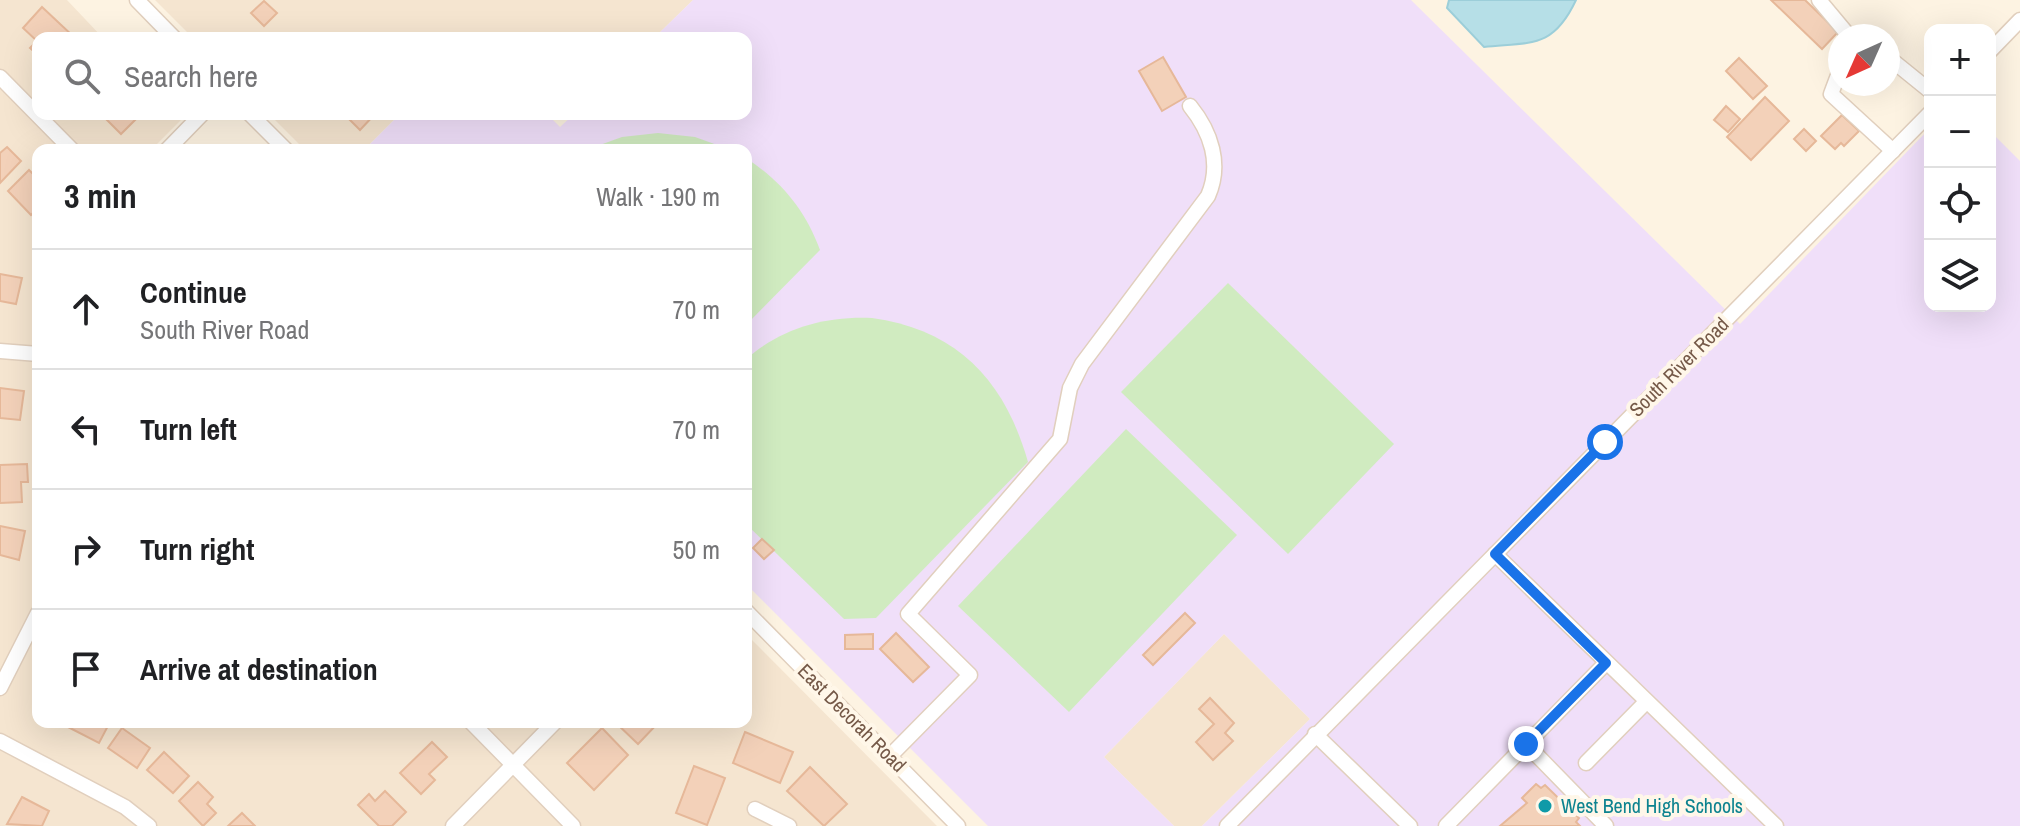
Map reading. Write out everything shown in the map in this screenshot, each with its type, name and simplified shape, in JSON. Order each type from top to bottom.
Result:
[{"type":"street","points":[[137,0],[168,32]]},
{"type":"street","points":[[1819,0],[1839,24]]},
{"type":"street","points":[[1996,45],[2020,20]]},
{"type":"street","points":[[1900,67],[1924,86]]},
{"type":"street","points":[[0,77],[32,109]]},
{"type":"street","points":[[1833,96],[1893,151]]},
{"type":"street","points":[[890,756],[970,675],[908,614],[1060,439],[1066,425],[1070,388],[1082,364],[1208,196],[1216,174],[1215,160],[1204,123],[1190,106]]},
{"type":"street","name":"South River Road","points":[[1227,826],[1924,119]]},
{"type":"street","points":[[42,120],[66,144]]},
{"type":"street","points":[[173,144],[196,120]]},
{"type":"street","points":[[256,120],[280,144]]},
{"type":"street","points":[[0,351],[32,354]]},
{"type":"street","points":[[1495,554],[1776,826]]},
{"type":"street","name":"East Decorah Road","points":[[752,617],[958,826]]},
{"type":"street","points":[[0,688],[32,625]]},
{"type":"street","points":[[1446,826],[1606,663]]},
{"type":"street","points":[[1586,763],[1646,702]]},
{"type":"street","points":[[477,728],[573,826]]},
{"type":"street","points":[[453,826],[549,728]]},
{"type":"street","points":[[1315,734],[1410,826]]},
{"type":"street","points":[[0,741],[125,807],[149,826]]},
{"type":"street","points":[[1526,744],[1606,826]]},
{"type":"street","points":[[755,809],[789,826]]},
{"type":"shaded area","points":[[0,0],[67,0],[97,32],[32,32],[32,120],[181,120],[157,144],[32,144],[32,728],[752,728],[752,640],[937,826],[0,826]]},
{"type":"shaded area","points":[[155,0],[693,0],[660,32],[187,32]]},
{"type":"shaded area","points":[[693,0],[1411,0],[1740,324],[1924,134],[1924,312],[1996,312],[1996,137],[2020,161],[2020,826],[1202,826],[1310,719],[1224,634],[1104,757],[1174,826],[988,826],[752,590],[752,144],[370,144],[394,120],[553,120],[560,127],[568,120],[752,120],[752,32],[660,32]]},
{"type":"shaded area","points":[[275,120],[394,120],[370,144],[299,144]]},
{"type":"shaded area","points":[[1224,634],[1310,719],[1202,826],[1174,826],[1104,757]]},
{"type":"green space","points":[[658,133],[695,137],[714,144],[603,144],[622,137]]},
{"type":"green space","points":[[752,163],[791,198],[820,250],[752,319]]},
{"type":"green space","points":[[1228,283],[1394,444],[1288,554],[1121,392]]},
{"type":"green space","points":[[855,318],[902,324],[929,334],[953,347],[974,364],[1006,407],[1028,462],[876,618],[844,619],[752,530],[752,354],[774,339],[805,326]]},
{"type":"green space","points":[[1126,429],[1237,535],[1069,712],[958,606]]},
{"type":"water","points":[[1449,0],[1576,0],[1559,27],[1549,35],[1528,43],[1484,47],[1447,8]]},
{"type":"building","points":[[1771,0],[1805,0],[1830,24],[1828,43],[1822,49]]},
{"type":"building","points":[[264,1],[277,13],[264,26],[251,13]]},
{"type":"building","points":[[42,7],[69,32],[32,32],[32,36],[23,28]]},
{"type":"building","points":[[1163,57],[1186,97],[1162,111],[1139,71]]},
{"type":"building","points":[[1739,58],[1767,86],[1753,99],[1726,71]]},
{"type":"building","points":[[1765,97],[1789,121],[1751,160],[1727,137]]},
{"type":"building","points":[[1726,106],[1740,119],[1728,132],[1714,120]]},
{"type":"building","points":[[1842,115],[1859,131],[1844,146],[1841,143],[1835,149],[1821,136]]},
{"type":"building","points":[[107,120],[135,120],[121,134]]},
{"type":"building","points":[[350,120],[369,120],[360,130]]},
{"type":"building","points":[[1804,129],[1816,141],[1806,151],[1794,139]]},
{"type":"building","points":[[7,147],[21,161],[0,183],[0,153]]},
{"type":"building","points":[[29,170],[32,173],[31,215],[8,191]]},
{"type":"building","points":[[0,274],[22,278],[16,304],[0,301]]},
{"type":"building","points":[[0,388],[24,391],[20,420],[0,418]]},
{"type":"building","points":[[27,464],[28,482],[21,482],[22,502],[0,503],[0,465]]},
{"type":"building","points":[[0,526],[25,531],[19,560],[0,555]]},
{"type":"building","points":[[762,539],[774,550],[764,559],[753,548]]},
{"type":"building","points":[[1185,613],[1195,623],[1153,665],[1143,655]]},
{"type":"building","points":[[896,633],[929,667],[913,682],[880,649]]},
{"type":"building","points":[[873,634],[873,649],[845,649],[845,635]]},
{"type":"building","points":[[1210,698],[1234,723],[1225,733],[1233,741],[1213,760],[1196,742],[1214,724],[1199,709]]},
{"type":"building","points":[[70,728],[107,728],[99,743]]},
{"type":"building","points":[[122,728],[150,748],[137,768],[108,748]]},
{"type":"building","points":[[602,728],[628,755],[594,790],[567,763]]},
{"type":"building","points":[[621,728],[653,728],[638,744]]},
{"type":"building","points":[[745,732],[793,752],[780,783],[733,763]]},
{"type":"building","points":[[432,742],[447,757],[429,774],[435,780],[421,794],[400,773]]},
{"type":"building","points":[[164,752],[189,776],[173,793],[147,770]]},
{"type":"building","points":[[694,766],[725,778],[707,825],[676,813]]},
{"type":"building","points":[[810,767],[847,804],[824,826],[787,791]]},
{"type":"building","points":[[198,782],[213,797],[207,804],[216,813],[203,826],[179,801]]},
{"type":"building","name":"West Bend High Schools","points":[[1536,784],[1541,788],[1545,785],[1579,818],[1576,822],[1580,826],[1500,826],[1527,803],[1522,798]]},
{"type":"building","points":[[385,791],[406,812],[392,826],[379,826],[358,805],[369,794],[375,801]]},
{"type":"building","points":[[22,797],[49,811],[42,826],[7,824]]},
{"type":"building","points":[[242,813],[255,826],[228,826]]},
{"type":"place","name":"West Bend High Schools","points":[[1545,806]]},
{"type":"route","points":[[1526,744],[1606,663],[1495,554],[1605,442]]}]
